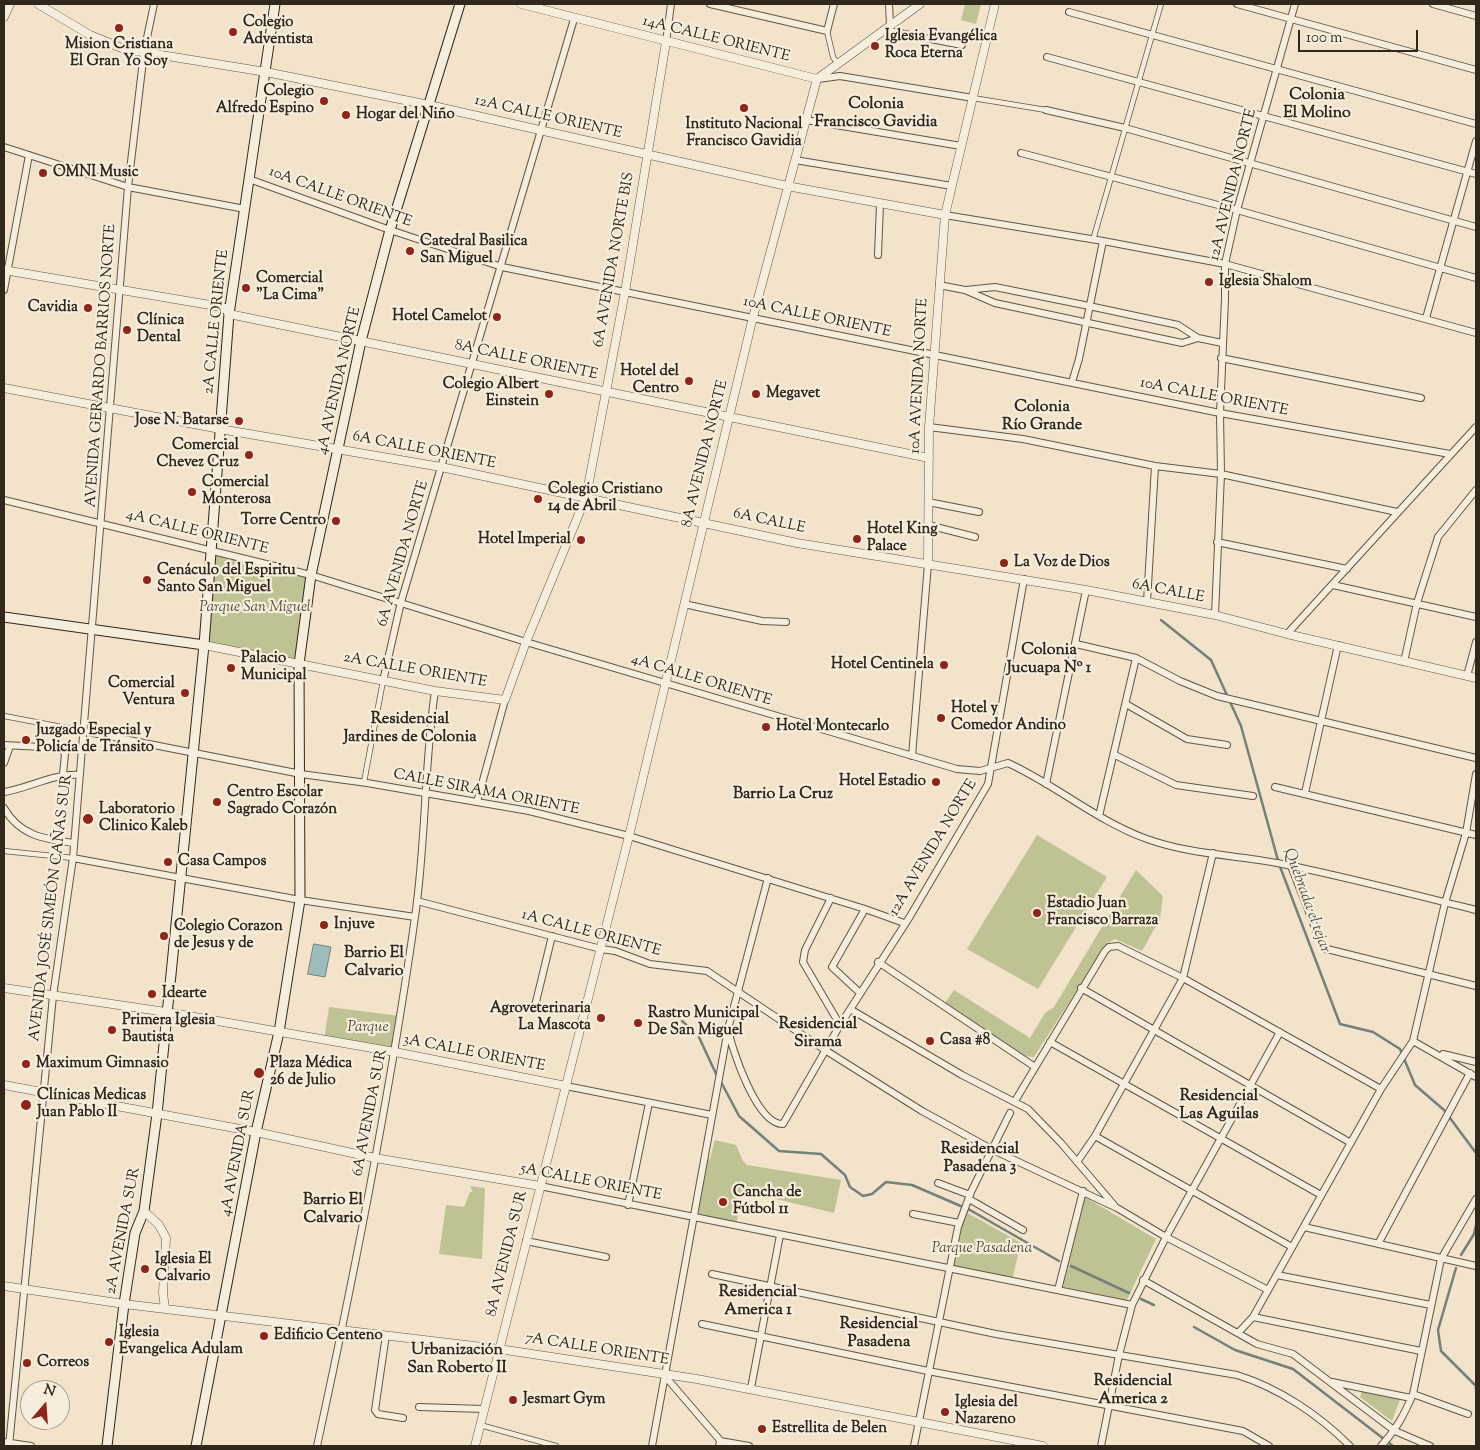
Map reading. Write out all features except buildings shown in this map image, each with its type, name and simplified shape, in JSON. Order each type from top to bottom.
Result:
[{"type":"main road","name":"2A CALLE ORIENTE","points":[[192,752],[204,645],[229,314],[276,4]]},
{"type":"main road","name":"4A AVENIDA NORTE","points":[[301,774],[299,664],[311,575],[361,342],[390,230],[460,4]]},
{"type":"main road","name":"2A CALLE ORIENTE","points":[[4,617],[93,631],[204,645]]},
{"type":"main road","name":"2A AVENIDA SUR","points":[[107,1446],[124,1304],[135,1233],[144,1211],[156,1114],[181,878],[192,752]]},
{"type":"main road","name":"4A AVENIDA SUR","points":[[196,1446],[256,1132],[279,1032],[300,900],[301,774]]},
{"type":"street","points":[[4,17],[10,4]]},
{"type":"street","name":"12A CALLE ORIENTE","points":[[38,4],[90,35],[124,49],[266,72],[429,105],[787,186],[945,215]]},
{"type":"street","name":"AVENIDA GERARDO BARRIOS NORTE","points":[[84,731],[128,188],[144,52],[154,4]]},
{"type":"street","name":"14A CALLE ORIENTE","points":[[521,4],[817,80],[840,76],[973,98]]},
{"type":"street","name":"6A AVENIDA NORTE BIS","points":[[477,802],[505,700],[526,642],[586,497],[625,292],[671,4]]},
{"type":"street","points":[[710,4],[826,31]]},
{"type":"street","points":[[834,4],[826,31],[833,57],[838,64]]},
{"type":"street","points":[[887,27],[889,4]]},
{"type":"street","points":[[817,80],[920,4]]},
{"type":"street","name":"10A AVENIDA NORTE","points":[[912,756],[928,564],[929,427],[945,215],[995,4]]},
{"type":"street","points":[[1093,240],[1161,4]]},
{"type":"street","points":[[1237,4],[1476,70]]},
{"type":"street","name":"12A AVENIDA NORTE","points":[[1215,615],[1221,474],[1222,343],[1226,299],[1224,264],[1237,210],[1295,4]]},
{"type":"street","points":[[1433,4],[1476,16]]},
{"type":"street","points":[[1069,12],[1476,124]]},
{"type":"street","name":"6A AVENIDA NORTE","points":[[364,782],[383,681],[401,602],[502,267],[574,19]]},
{"type":"street","points":[[887,27],[962,45]]},
{"type":"street","points":[[1047,57],[1476,174]]},
{"type":"street","name":"8A AVENIDA NORTE","points":[[629,836],[753,316],[817,80]]},
{"type":"street","points":[[973,98],[1046,110],[1125,128],[1476,227]]},
{"type":"street","points":[[806,120],[962,146]]},
{"type":"street","points":[[1426,318],[1476,141]]},
{"type":"street","points":[[4,147],[128,188],[245,209]]},
{"type":"street","points":[[1021,153],[1237,210],[1476,278]]},
{"type":"street","points":[[4,290],[5,271],[29,155]]},
{"type":"street","points":[[795,160],[952,186]]},
{"type":"street","name":"10A CALLE ORIENTE","points":[[249,179],[390,230],[502,267],[753,316],[1220,413],[1450,454]]},
{"type":"street","points":[[878,255],[880,204]]},
{"type":"street","points":[[945,215],[1103,241],[1224,264],[1476,333]]},
{"type":"street","points":[[1072,382],[1103,241]]},
{"type":"street","name":"8A CALLE ORIENTE","points":[[5,271],[216,306],[225,308],[229,314],[929,458]]},
{"type":"street","points":[[939,285],[965,290],[995,303],[1182,343],[1198,338]]},
{"type":"street","points":[[965,290],[994,287],[1090,306],[1178,325],[1198,338],[1222,343]]},
{"type":"street","points":[[1222,358],[1421,398]]},
{"type":"street","name":"6A CALLE ORIENTE","points":[[4,388],[220,430],[441,467],[704,522]]},
{"type":"street","points":[[929,427],[1022,439],[1155,466],[1221,474],[1397,512]]},
{"type":"street","points":[[1287,634],[1476,427]]},
{"type":"street","points":[[1147,602],[1155,466]]},
{"type":"street","points":[[1404,662],[1417,603],[1438,537],[1476,490]]},
{"type":"street","name":"4A CALLE ORIENTE","points":[[4,500],[211,549],[311,575],[526,642],[958,769],[980,771],[1008,763],[1033,775],[1115,826],[1149,840],[1291,866],[1476,910]]},
{"type":"street","points":[[928,502],[979,512]]},
{"type":"street","name":"6A CALLE","points":[[704,522],[797,543],[1024,579],[1215,615],[1287,634],[1476,678]]},
{"type":"street","points":[[928,525],[975,538]]},
{"type":"street","points":[[1217,542],[1347,569]]},
{"type":"street","name":"12A AVENIDA NORTE","points":[[728,1029],[733,1054],[743,1077],[763,1110],[780,1124],[786,1122],[825,1050],[988,784],[1024,579]]},
{"type":"street","points":[[1333,585],[1476,618]]},
{"type":"street","points":[[1046,784],[1086,590]]},
{"type":"street","points":[[684,604],[762,621],[786,622]]},
{"type":"street","points":[[1467,676],[1476,642]]},
{"type":"street","points":[[1076,644],[1136,658],[1180,681],[1217,696],[1476,758]]},
{"type":"street","name":"2A CALLE ORIENTE","points":[[204,645],[435,691],[505,700]]},
{"type":"street","points":[[1305,793],[1338,645]]},
{"type":"street","points":[[1099,816],[1115,755],[1136,658]]},
{"type":"street","name":"6A AVENIDA SUR","points":[[317,1446],[342,1330],[395,1052],[417,901],[435,691]]},
{"type":"street","points":[[1126,704],[1187,739],[1227,745]]},
{"type":"street","points":[[4,716],[84,731]]},
{"type":"street","name":"CALLE SIRAMA ORIENTE","points":[[84,731],[301,774],[364,782],[529,811],[629,836],[832,898],[904,923]]},
{"type":"street","name":"AVENIDA JOSÉ SIMEÓN CAÑAS SUR","points":[[8,1444],[53,996],[73,858],[84,731]]},
{"type":"street","points":[[4,762],[7,746],[61,748],[65,754],[62,774]]},
{"type":"street","points":[[1115,755],[1176,785],[1253,796]]},
{"type":"street","points":[[4,792],[28,787],[62,774],[80,775]]},
{"type":"street","points":[[1238,1333],[1253,1317],[1381,1090],[1413,1041],[1445,903],[1466,833],[1476,774]]},
{"type":"street","points":[[1275,787],[1476,835]]},
{"type":"street","points":[[4,808],[19,827],[30,834],[41,838],[74,843]]},
{"type":"street","name":"8A AVENIDA SUR","points":[[475,1446],[629,836]]},
{"type":"street","points":[[4,852],[73,858],[300,900],[415,916]]},
{"type":"street","points":[[1077,1162],[1095,1136],[1183,978],[1213,853]]},
{"type":"street","points":[[1291,866],[1323,948],[1476,986]]},
{"type":"street","points":[[652,1446],[728,1029],[768,878]]},
{"type":"street","points":[[832,898],[805,950],[804,962],[840,1025]]},
{"type":"street","name":"1A CALLE ORIENTE","points":[[417,901],[601,949],[617,951],[650,964],[704,970],[922,1111],[993,1150],[1117,1208]]},
{"type":"street","points":[[860,993],[832,967],[865,909]]},
{"type":"street","points":[[534,1010],[552,936]]},
{"type":"street","points":[[1015,1101],[1081,988],[1105,951],[1109,947],[1118,946],[1183,978],[1381,1090]]},
{"type":"street","points":[[878,962],[1035,1067]]},
{"type":"street","name":"3A CALLE ORIENTE","points":[[4,988],[166,1012],[395,1052],[712,1115]]},
{"type":"street","points":[[1081,988],[1351,1143]]},
{"type":"street","points":[[850,1009],[962,1075],[1028,1109],[1117,1208],[1166,1237],[1268,1290]]},
{"type":"street","points":[[1101,1446],[1119,1355],[1132,1305],[1166,1237],[1280,1032]]},
{"type":"street","points":[[1413,1041],[1476,1077]]},
{"type":"street","points":[[1050,1042],[1322,1195]]},
{"type":"street","points":[[1437,1053],[1476,1062]]},
{"type":"street","points":[[1378,1244],[1470,1073]]},
{"type":"street","name":"5A CALLE ORIENTE","points":[[4,1085],[256,1132],[375,1158],[540,1186],[1132,1305]]},
{"type":"street","points":[[628,1205],[649,1103]]},
{"type":"street","points":[[914,1446],[937,1322],[959,1223],[1010,1113]]},
{"type":"street","points":[[1095,1136],[1292,1247]]},
{"type":"street","points":[[938,1183],[1023,1230]]},
{"type":"street","points":[[1058,1290],[1083,1191]]},
{"type":"street","points":[[1382,1445],[1406,1413],[1412,1396],[1441,1259],[1476,1199]]},
{"type":"street","points":[[144,1211],[158,1225],[166,1238],[163,1293],[165,1309]]},
{"type":"street","points":[[913,1214],[959,1223]]},
{"type":"street","points":[[1304,1227],[1476,1266]]},
{"type":"street","points":[[751,1388],[780,1235]]},
{"type":"street","points":[[526,1241],[606,1258]]},
{"type":"street","points":[[712,1274],[996,1334],[1237,1375],[1261,1383],[1336,1432],[1350,1446]]},
{"type":"street","points":[[1277,1274],[1431,1308]]},
{"type":"street","points":[[1143,1280],[1257,1344],[1293,1354],[1331,1382],[1392,1434],[1430,1446]]},
{"type":"street","name":"7A CALLE ORIENTE","points":[[4,1286],[124,1304],[499,1349],[751,1388],[1043,1446]]},
{"type":"street","points":[[1253,1317],[1421,1351]]},
{"type":"street","points":[[702,1324],[928,1371],[1243,1431],[1269,1446]]},
{"type":"street","points":[[386,1335],[375,1410],[378,1414],[403,1418]]},
{"type":"street","points":[[664,1375],[721,1444],[749,1446]]},
{"type":"street","points":[[1331,1382],[1412,1396],[1468,1414]]},
{"type":"street","points":[[419,1407],[484,1409]]},
{"type":"street","points":[[480,1425],[556,1446]]},
{"type":"street","points":[[8,1444],[30,1446]]},
{"type":"green space","points":[[965,4],[981,4],[976,24],[961,20]]},
{"type":"green space","name":"Parque San Miguel","points":[[211,549],[311,575],[299,664],[204,645]]},
{"type":"green space","name":"Estadio Juan Francisco Barraza","points":[[1037,835],[1107,877],[1038,989],[967,949]]},
{"type":"green space","points":[[1136,870],[1163,896],[1160,919],[1142,951],[1115,939],[1107,943],[1034,1057],[1024,1056],[945,1003],[954,990],[1030,1038],[1045,1013],[1054,1007]]},
{"type":"green space","name":"Parque","points":[[329,1007],[400,1016],[395,1049],[324,1040]]},
{"type":"green space","points":[[715,1140],[736,1145],[743,1161],[747,1165],[841,1180],[834,1213],[743,1191],[736,1225],[694,1217],[705,1158],[710,1159]]},
{"type":"green space","points":[[470,1186],[485,1188],[482,1259],[439,1254],[446,1205],[464,1207],[470,1192],[473,1192]]},
{"type":"green space","points":[[1085,1197],[1156,1239],[1127,1300],[1063,1287]]},
{"type":"green space","name":"Parque Pasadena","points":[[964,1211],[1021,1243],[1012,1280],[949,1267]]},
{"type":"green space","points":[[1362,1391],[1401,1397],[1392,1421],[1360,1397]]},
{"type":"water","points":[[314,944],[331,947],[325,977],[308,974]]},
{"type":"waterway","name":"Quebrada el tejar","points":[[1161,620],[1211,660],[1241,726],[1279,864],[1340,1024],[1373,1032],[1400,1049],[1415,1085],[1444,1110],[1476,1153]]},
{"type":"waterway","points":[[682,1021],[698,1035],[717,1076]]},
{"type":"waterway","points":[[720,1080],[739,1116],[779,1151],[821,1154],[845,1175],[850,1187],[863,1196],[872,1194],[886,1182],[912,1185],[970,1210],[1059,1261]]},
{"type":"waterway","name":"Quebrada el tejar","points":[[1461,1255],[1474,1234],[1476,1225]]},
{"type":"waterway","points":[[1071,1266],[1129,1293]]},
{"type":"waterway","name":"Quebrada el tejar","points":[[1456,1268],[1438,1330],[1441,1351],[1476,1386],[1476,1390]]},
{"type":"waterway","points":[[1141,1299],[1154,1305]]},
{"type":"waterway","points":[[1194,1327],[1235,1350],[1293,1369],[1393,1446]]},
{"type":"place","name":"Mision Cristiana El Gran Yo Soy","points":[[119,28]]},
{"type":"place","name":"Colegio Adventista","points":[[233,32]]},
{"type":"place","name":"Iglesia Evangélica Roca Eterna","points":[[875,46]]},
{"type":"place","name":"Colegio Alfredo Espino","points":[[324,101]]},
{"type":"place","name":"Instituto Nacional Francisco Gavidia","points":[[744,108]]},
{"type":"place","name":"Hogar del Niño","points":[[346,115]]},
{"type":"place","name":"OMNI Music","points":[[43,173]]},
{"type":"place","name":"Catedral Basilica San Miguel","points":[[410,251]]},
{"type":"place","name":"Iglesia Shalom","points":[[1209,282]]},
{"type":"place","name":"Comercial \"La Cima\"","points":[[246,288]]},
{"type":"place","name":"Cavidia","points":[[88,308]]},
{"type":"place","name":"Hotel Camelot","points":[[497,317]]},
{"type":"place","name":"Clínica Dental","points":[[127,330]]},
{"type":"place","name":"Hotel del Centro","points":[[689,381]]},
{"type":"place","name":"Colegio Albert Einstein","points":[[549,394]]},
{"type":"place","name":"Megavet","points":[[756,394]]},
{"type":"place","name":"Jose N. Batarse","points":[[239,421]]},
{"type":"place","name":"Comercial Chevez Cruz","points":[[249,455]]},
{"type":"place","name":"Comercial Monterosa","points":[[192,492]]},
{"type":"place","name":"Colegio Cristiano 14 de Abril","points":[[538,499]]},
{"type":"place","name":"Torre Centro","points":[[336,521]]},
{"type":"place","name":"Hotel King Palace","points":[[857,539]]},
{"type":"place","name":"Hotel Imperial","points":[[581,540]]},
{"type":"place","name":"La Voz de Dios","points":[[1004,563]]},
{"type":"place","name":"Cenáculo del Espiritu Santo San Miguel","points":[[147,580]]},
{"type":"place","name":"Hotel Centinela","points":[[944,665]]},
{"type":"place","name":"Palacio Municipal","points":[[231,668]]},
{"type":"place","name":"Comercial Ventura","points":[[185,693]]},
{"type":"place","name":"Hotel y Comedor Andino","points":[[941,718]]},
{"type":"place","name":"Hotel Montecarlo","points":[[766,727]]},
{"type":"place","name":"Juzgado Especial y Policía de Tránsito","points":[[26,740]]},
{"type":"place","name":"Hotel Estadio","points":[[936,782]]},
{"type":"place","name":"Centro Escolar Sagrado Corazón","points":[[217,802]]},
{"type":"place","name":"Laboratorio Clinico Kaleb","points":[[88,819]]},
{"type":"place","name":"Casa Campos","points":[[168,862]]},
{"type":"place","name":"Estadio Juan Francisco Barraza","points":[[1037,913]]},
{"type":"place","name":"Injuve","points":[[324,925]]},
{"type":"place","name":"Colegio Corazon de Jesus y de","points":[[164,936]]},
{"type":"place","name":"Idearte","points":[[152,994]]},
{"type":"place","name":"Agroveterinaria La Mascota","points":[[601,1018]]},
{"type":"place","name":"Rastro Municipal De San Miguel","points":[[638,1023]]},
{"type":"place","name":"Primera Iglesia Bautista","points":[[112,1030]]},
{"type":"place","name":"Casa #8","points":[[930,1041]]},
{"type":"place","name":"Maximum Gimnasio","points":[[26,1064]]},
{"type":"place","name":"Plaza Médica 26 de Julio","points":[[259,1073]]},
{"type":"place","name":"Clínicas Medicas Juan Pablo II","points":[[26,1105]]},
{"type":"place","name":"Cancha de Fútbol 11","points":[[723,1202]]},
{"type":"place","name":"Iglesia El Calvario","points":[[145,1269]]},
{"type":"place","name":"Edificio Centeno","points":[[264,1336]]},
{"type":"place","name":"Iglesia Evangelica Adulam","points":[[109,1342]]},
{"type":"place","name":"Correos","points":[[27,1363]]},
{"type":"place","name":"Jesmart Gym","points":[[513,1400]]},
{"type":"place","name":"Iglesia del Nazareno","points":[[945,1412]]},
{"type":"place","name":"Estrellita de Belen","points":[[762,1429]]},
{"type":"district","name":"Colonia El Molino","points":[[1317,105]]},
{"type":"district","name":"Colonia Francisco Gavidia","points":[[876,114]]},
{"type":"district","name":"Colonia Río Grande","points":[[1042,417]]},
{"type":"district","name":"Colonia Jucuapa Nº 1","points":[[1049,660]]},
{"type":"district","name":"Residencial Jardines de Colonia","points":[[410,729]]},
{"type":"district","name":"Barrio La Cruz","points":[[783,795]]},
{"type":"district","name":"Barrio El Calvario","points":[[374,963]]},
{"type":"district","name":"Residencial Sirama","points":[[818,1034]]},
{"type":"district","name":"Residencial Las Aguilas","points":[[1219,1106]]},
{"type":"district","name":"Residencial Pasadena 3","points":[[980,1159]]},
{"type":"district","name":"Barrio El Calvario","points":[[333,1210]]},
{"type":"district","name":"Residencial America 1","points":[[758,1302]]},
{"type":"district","name":"Residencial Pasadena","points":[[879,1334]]},
{"type":"district","name":"Urbanización San Roberto II","points":[[457,1360]]},
{"type":"district","name":"Residencial America 2","points":[[1133,1391]]}]
